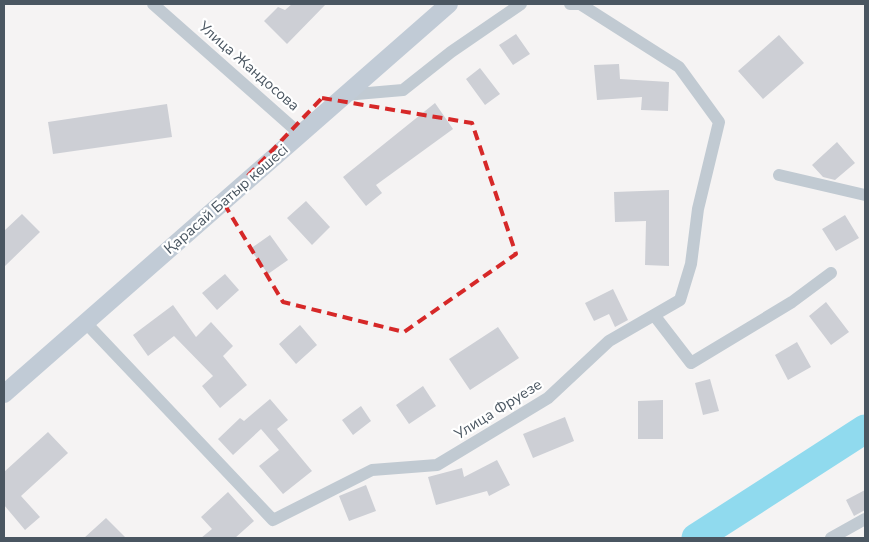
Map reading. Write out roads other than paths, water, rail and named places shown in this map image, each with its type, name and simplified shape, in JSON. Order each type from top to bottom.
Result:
[{"type":"main road","name":"Қарасай Батыр көшесі","points":[[4,394],[449,4]]},
{"type":"street","name":"Улица Жандосова","points":[[153,4],[300,134]]},
{"type":"street","points":[[345,95],[403,90],[451,52],[521,4]]},
{"type":"street","name":"Улица Фруезе","points":[[85,322],[272,520],[372,470],[437,465],[548,398],[608,341],[680,300],[690,264],[698,209],[718,122],[679,67],[580,4],[570,4]]},
{"type":"street","points":[[779,175],[865,195]]},
{"type":"street","points":[[654,315],[691,363],[792,302],[830,274]]},
{"type":"street","points":[[831,538],[865,519]]},
{"type":"waterway","points":[[696,538],[865,429]]}]
